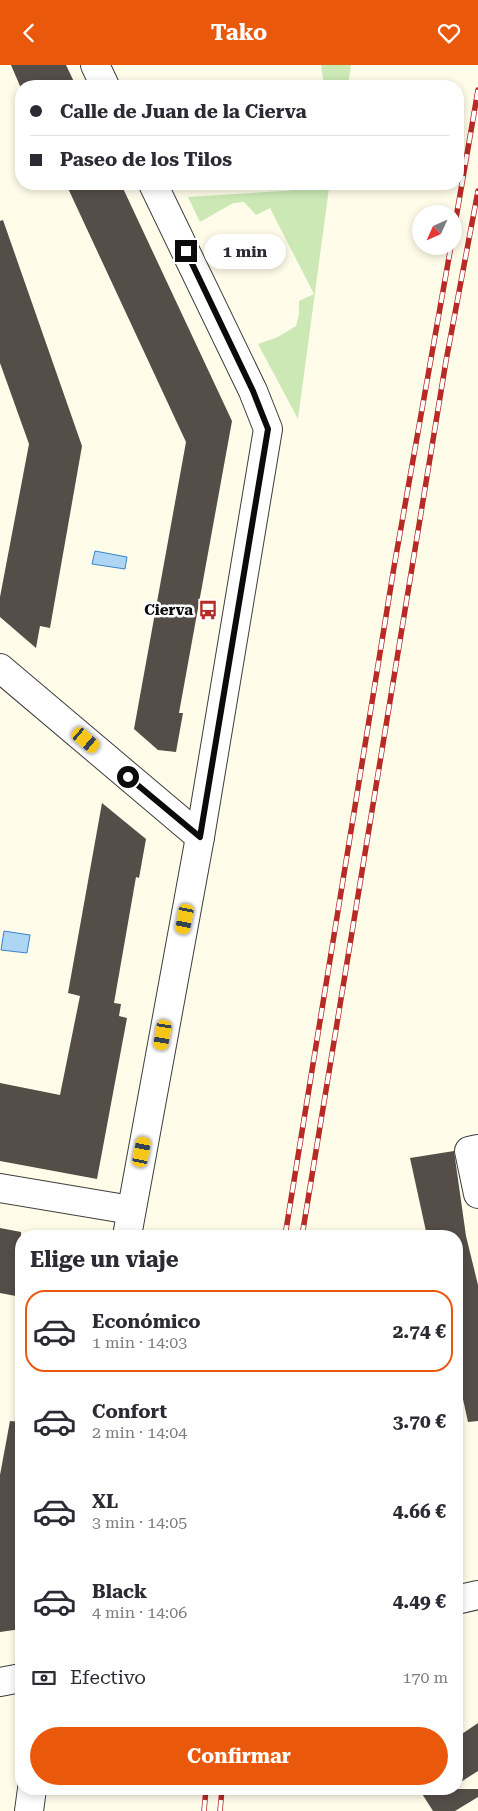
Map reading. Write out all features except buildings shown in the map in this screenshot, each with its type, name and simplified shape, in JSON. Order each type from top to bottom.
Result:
[{"type":"street","points":[[95,65],[102,80]]},
{"type":"street","points":[[128,1230],[200,837],[268,429],[253,391],[156,190]]},
{"type":"street","points":[[0,668],[200,837]]},
{"type":"street","points":[[478,1149],[469,1151],[478,1194]]},
{"type":"street","points":[[0,1187],[131,1210]]},
{"type":"street","points":[[463,1598],[478,1595]]},
{"type":"street","points":[[0,1682],[15,1680]]},
{"type":"street","points":[[28,1811],[31,1795]]},
{"type":"green space","points":[[321,65],[351,65],[349,80],[323,80]]},
{"type":"green space","points":[[298,190],[329,190],[298,419],[258,344],[278,337],[296,326],[299,314],[299,301],[314,294],[270,208],[256,215],[244,202],[233,203],[200,222],[188,197]]},
{"type":"water","points":[[95,551],[127,557],[125,569],[92,564]]},
{"type":"water","points":[[4,931],[30,935],[27,953],[1,950]]},
{"type":"railway","points":[[464,172],[478,90]]},
{"type":"railway","points":[[458,205],[461,190]]},
{"type":"railway","points":[[303,1230],[446,361],[478,191]]},
{"type":"railway","points":[[286,1230],[394,567],[449,255]]},
{"type":"railway","points":[[204,1811],[205,1795]]},
{"type":"railway","points":[[220,1811],[221,1795]]},
{"type":"place","name":"Cierva","points":[[208,610]]},
{"type":"route","points":[[128,777],[200,837],[268,429],[253,391],[186,251]]}]
